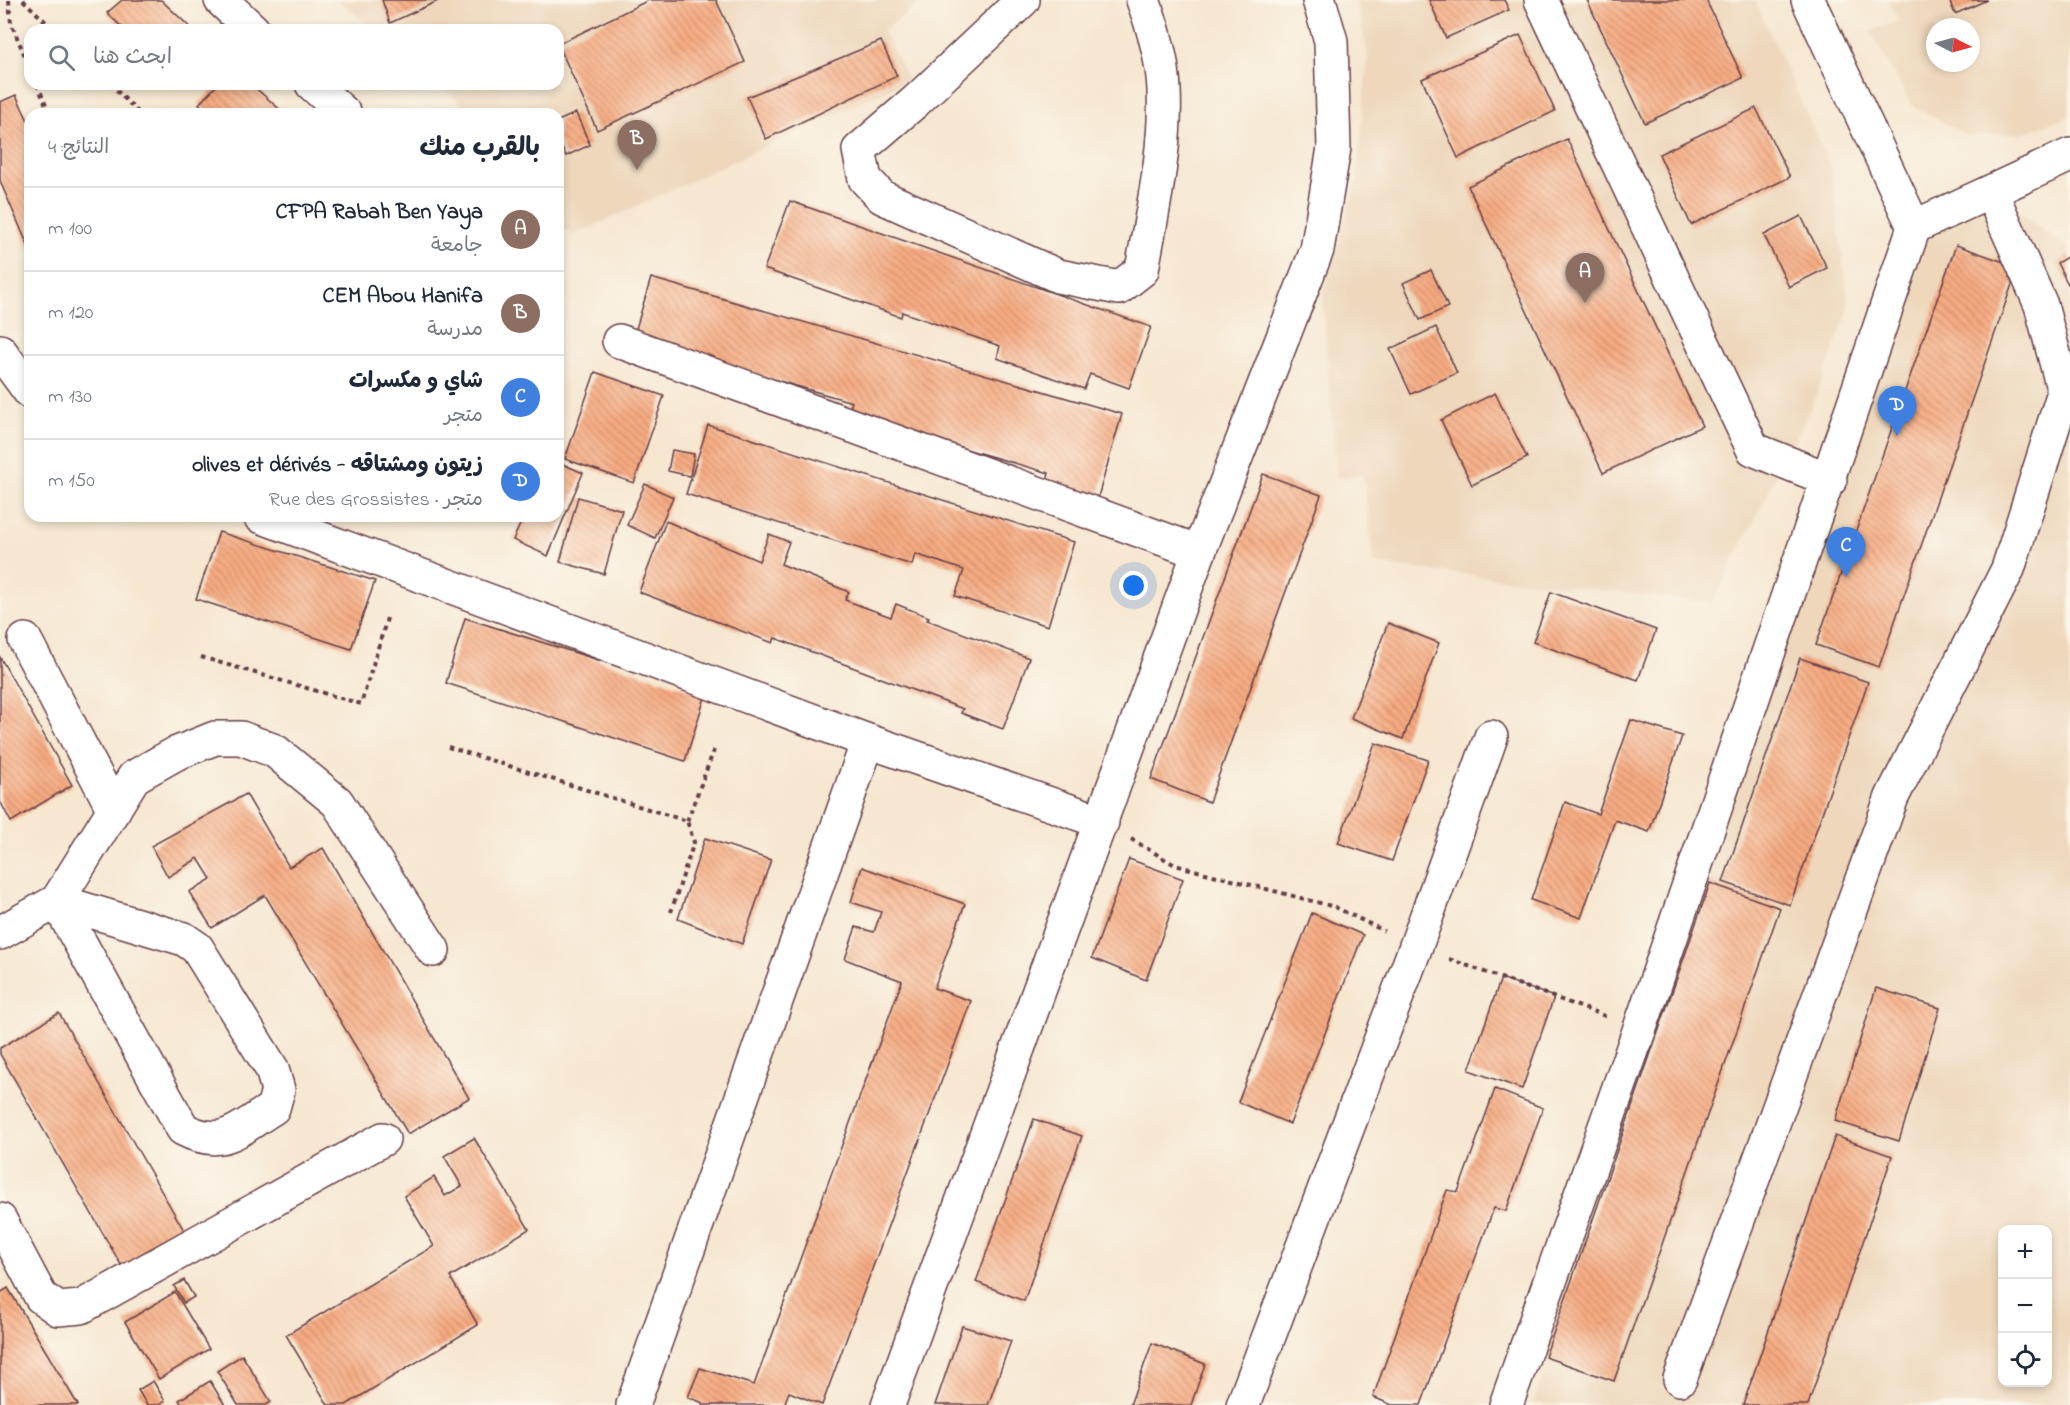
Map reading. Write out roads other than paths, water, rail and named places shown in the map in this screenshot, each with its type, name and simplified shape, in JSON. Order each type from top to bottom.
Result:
[{"type":"street","points":[[221,0],[247,24]]},
{"type":"street","points":[[1023,0],[916,101],[859,150],[865,179],[882,197],[1058,276],[1119,288],[1142,270],[1159,164],[1164,90],[1151,20],[1143,0]]},
{"type":"street","points":[[888,1405],[1199,552],[1317,250],[1334,148],[1331,41],[1319,0]]},
{"type":"street","points":[[1542,0],[1753,449],[1830,480]]},
{"type":"street","points":[[1506,1405],[1640,1028],[1830,480],[1914,227],[1808,0]]},
{"type":"street","points":[[319,90],[338,108]]},
{"type":"street","points":[[1914,227],[2070,155]]},
{"type":"street","points":[[1680,1379],[1892,797],[2008,569],[2064,392],[2041,305],[1991,192]]},
{"type":"street","points":[[619,341],[1199,552]]},
{"type":"street","points":[[0,351],[24,384]]},
{"type":"street","points":[[276,522],[868,741],[1102,822]]},
{"type":"street","points":[[25,640],[114,810]]},
{"type":"street","points":[[1242,1405],[1416,946],[1491,737]]},
{"type":"street","points":[[0,933],[57,901],[134,777],[175,754],[215,738],[241,738],[275,751],[337,802],[433,950]]},
{"type":"street","points":[[633,1405],[868,741]]},
{"type":"street","points":[[57,901],[184,939],[197,948],[272,1069],[278,1090],[273,1108],[226,1137],[200,1138],[183,1129],[57,901]]},
{"type":"street","points":[[0,1220],[41,1297],[58,1309],[81,1308],[383,1139]]},
{"type":"place","name":"CEM Abou Hanifa","points":[[637,170]]},
{"type":"place","name":"CFPA Rabah Ben Yaya","points":[[1585,303]]},
{"type":"place","name":"زيتون ومشتاقه - olives et dérivés","points":[[1897,436]]},
{"type":"place","name":"شاي و مكسرات","points":[[1846,577]]}]
